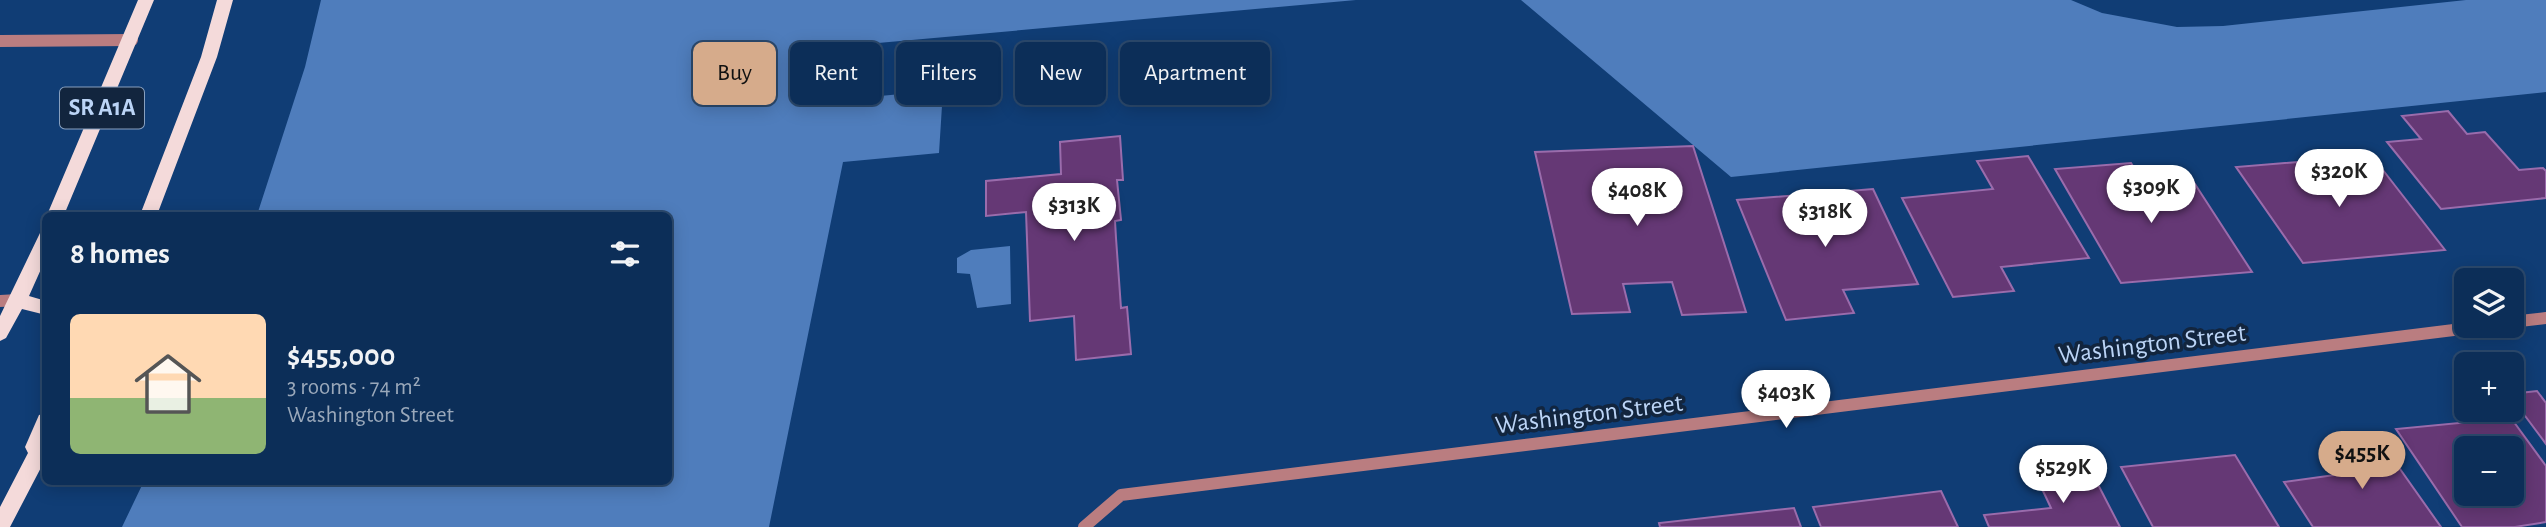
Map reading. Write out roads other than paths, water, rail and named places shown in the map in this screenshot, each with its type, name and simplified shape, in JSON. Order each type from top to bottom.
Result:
[{"type":"main road","name":"SR A1A","points":[[56,212],[132,40],[146,0]]},
{"type":"main road","name":"SR A1A","points":[[149,212],[209,57],[225,0]]},
{"type":"main road","points":[[0,334],[9,301],[42,245]]},
{"type":"main road","points":[[9,301],[42,307]]},
{"type":"main road","points":[[18,493],[42,431]]},
{"type":"main road","points":[[0,527],[42,446]]},
{"type":"street","points":[[0,41],[132,40]]},
{"type":"street","points":[[2524,321],[2546,318]]},
{"type":"street","name":"Washington Street","points":[[1084,527],[1121,495],[2454,330]]},
{"type":"water","points":[[321,0],[1356,0],[882,43],[790,42],[790,105],[882,105],[882,96],[896,94],[896,105],[942,105],[939,153],[843,162],[769,527],[122,527],[142,485],[672,485],[672,212],[258,212],[305,67]]},
{"type":"water","points":[[1521,0],[2071,0],[2102,13],[2177,27],[2223,26],[2466,0],[2546,0],[2546,92],[1731,177]]},
{"type":"water","points":[[1010,246],[1011,304],[977,308],[970,274],[957,273],[957,258],[971,250]]}]
